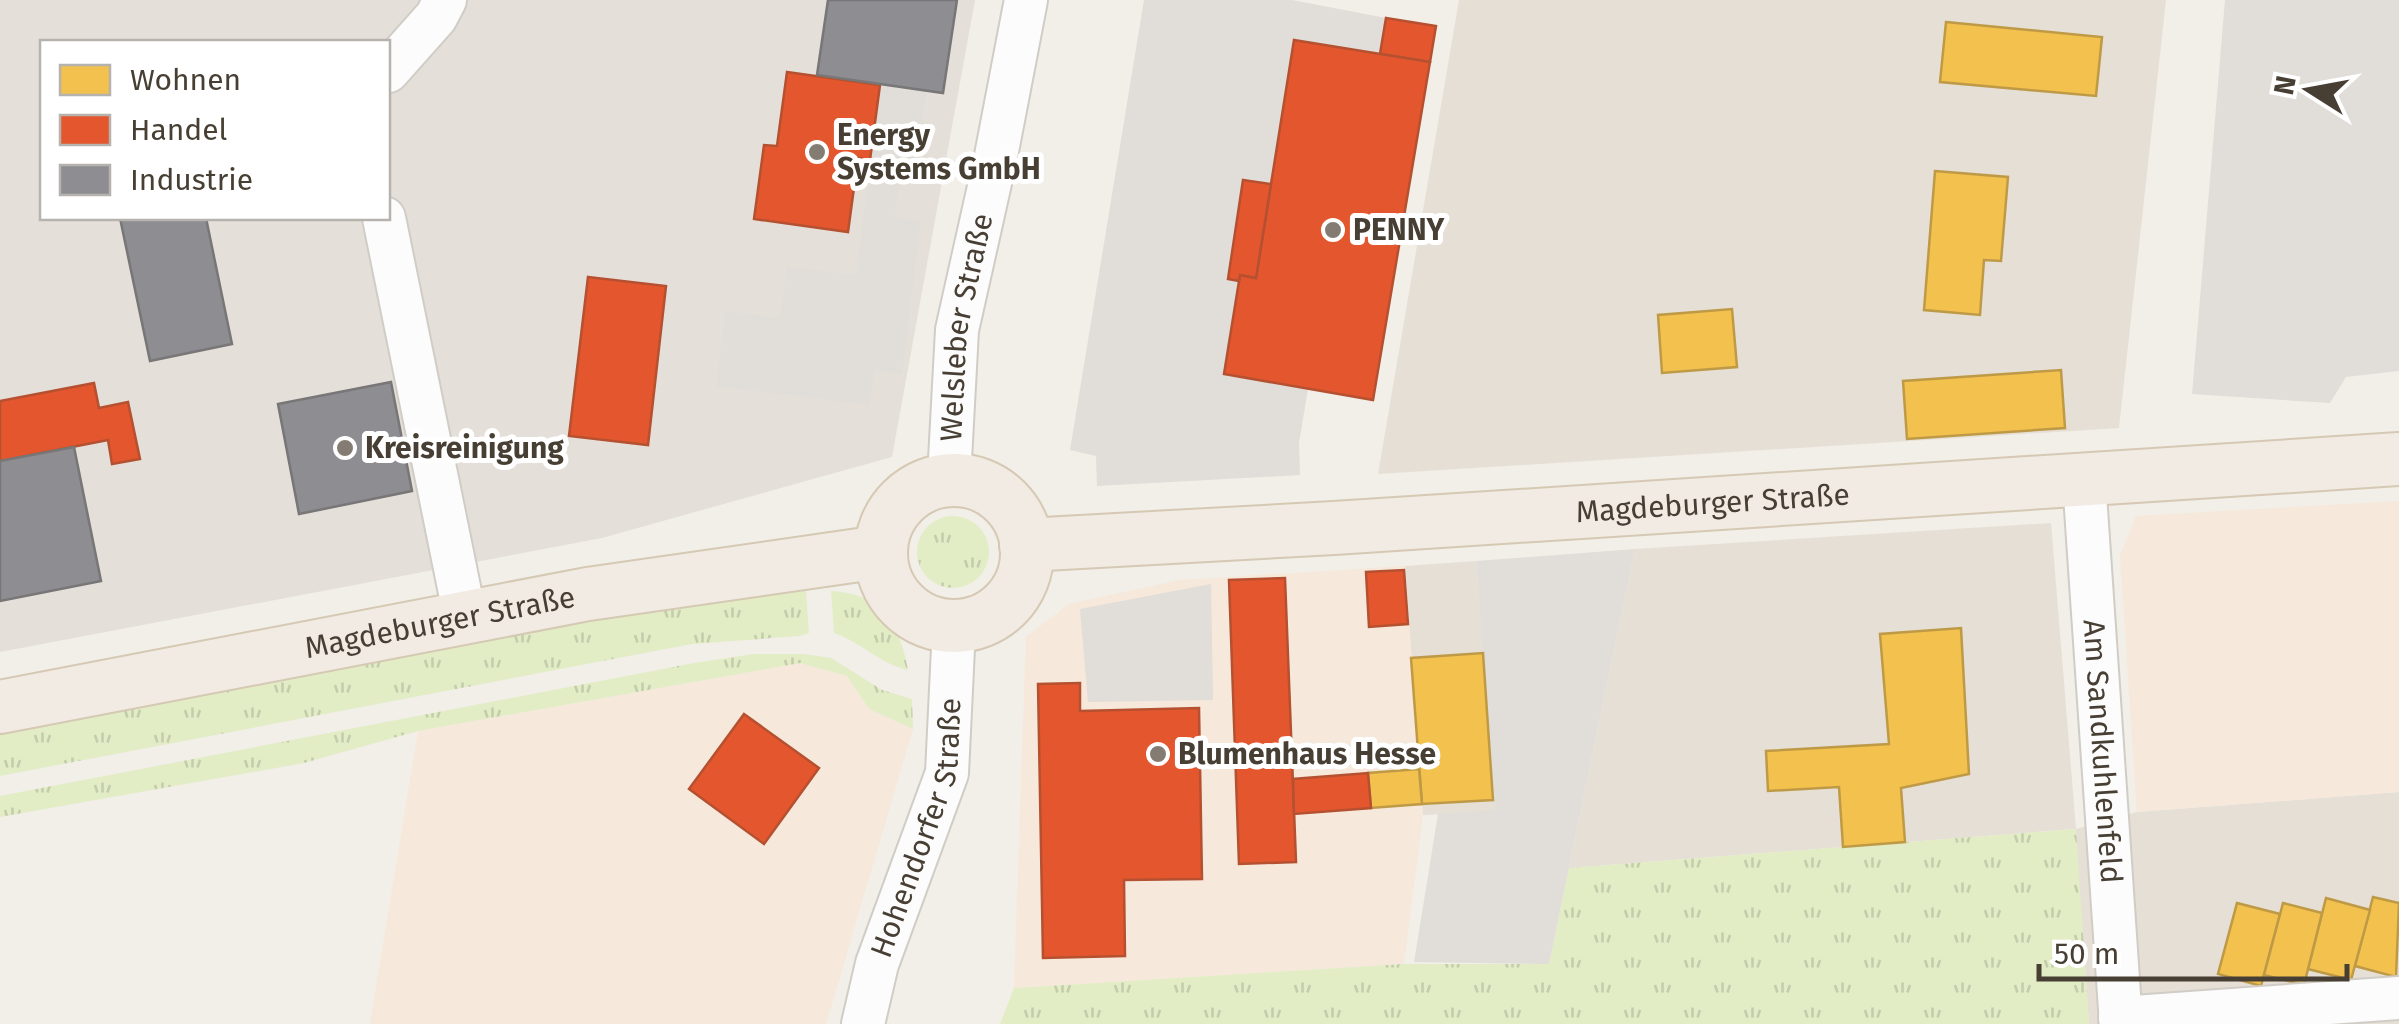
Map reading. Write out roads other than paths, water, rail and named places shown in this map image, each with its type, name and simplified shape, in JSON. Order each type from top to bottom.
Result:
[{"type":"main road","name":"Magdeburger Straße","points":[[1026,545],[2399,459]]},
{"type":"main road","points":[[949,478],[981,486],[1007,502],[1016,514],[1026,545],[1024,572],[1016,591],[1002,608],[983,620],[954,627],[934,624],[906,609],[888,586],[880,552],[884,527],[898,504],[913,491],[949,478]]},
{"type":"main road","name":"Magdeburger Straße","points":[[0,707],[588,594],[880,552]]},
{"type":"street","points":[[390,69],[436,17],[445,0]]},
{"type":"street","name":"Welsleber Straße","points":[[949,478],[957,330],[1026,0]]},
{"type":"street","points":[[384,220],[465,617]]},
{"type":"street","name":"Am Sandkuhlenfeld","points":[[2084,480],[2120,1021]]},
{"type":"street","name":"Hohendorfer Straße","points":[[863,1024],[877,964],[946,772],[954,627]]},
{"type":"street","points":[[2120,1021],[2399,998]]},
{"type":"place","name":"Energy Systems GmbH","points":[[817,152]]},
{"type":"place","name":"PENNY","points":[[1333,230]]},
{"type":"place","name":"Kreisreinigung","points":[[345,448]]},
{"type":"place","name":"Blumenhaus Hesse","points":[[1158,754]]}]
